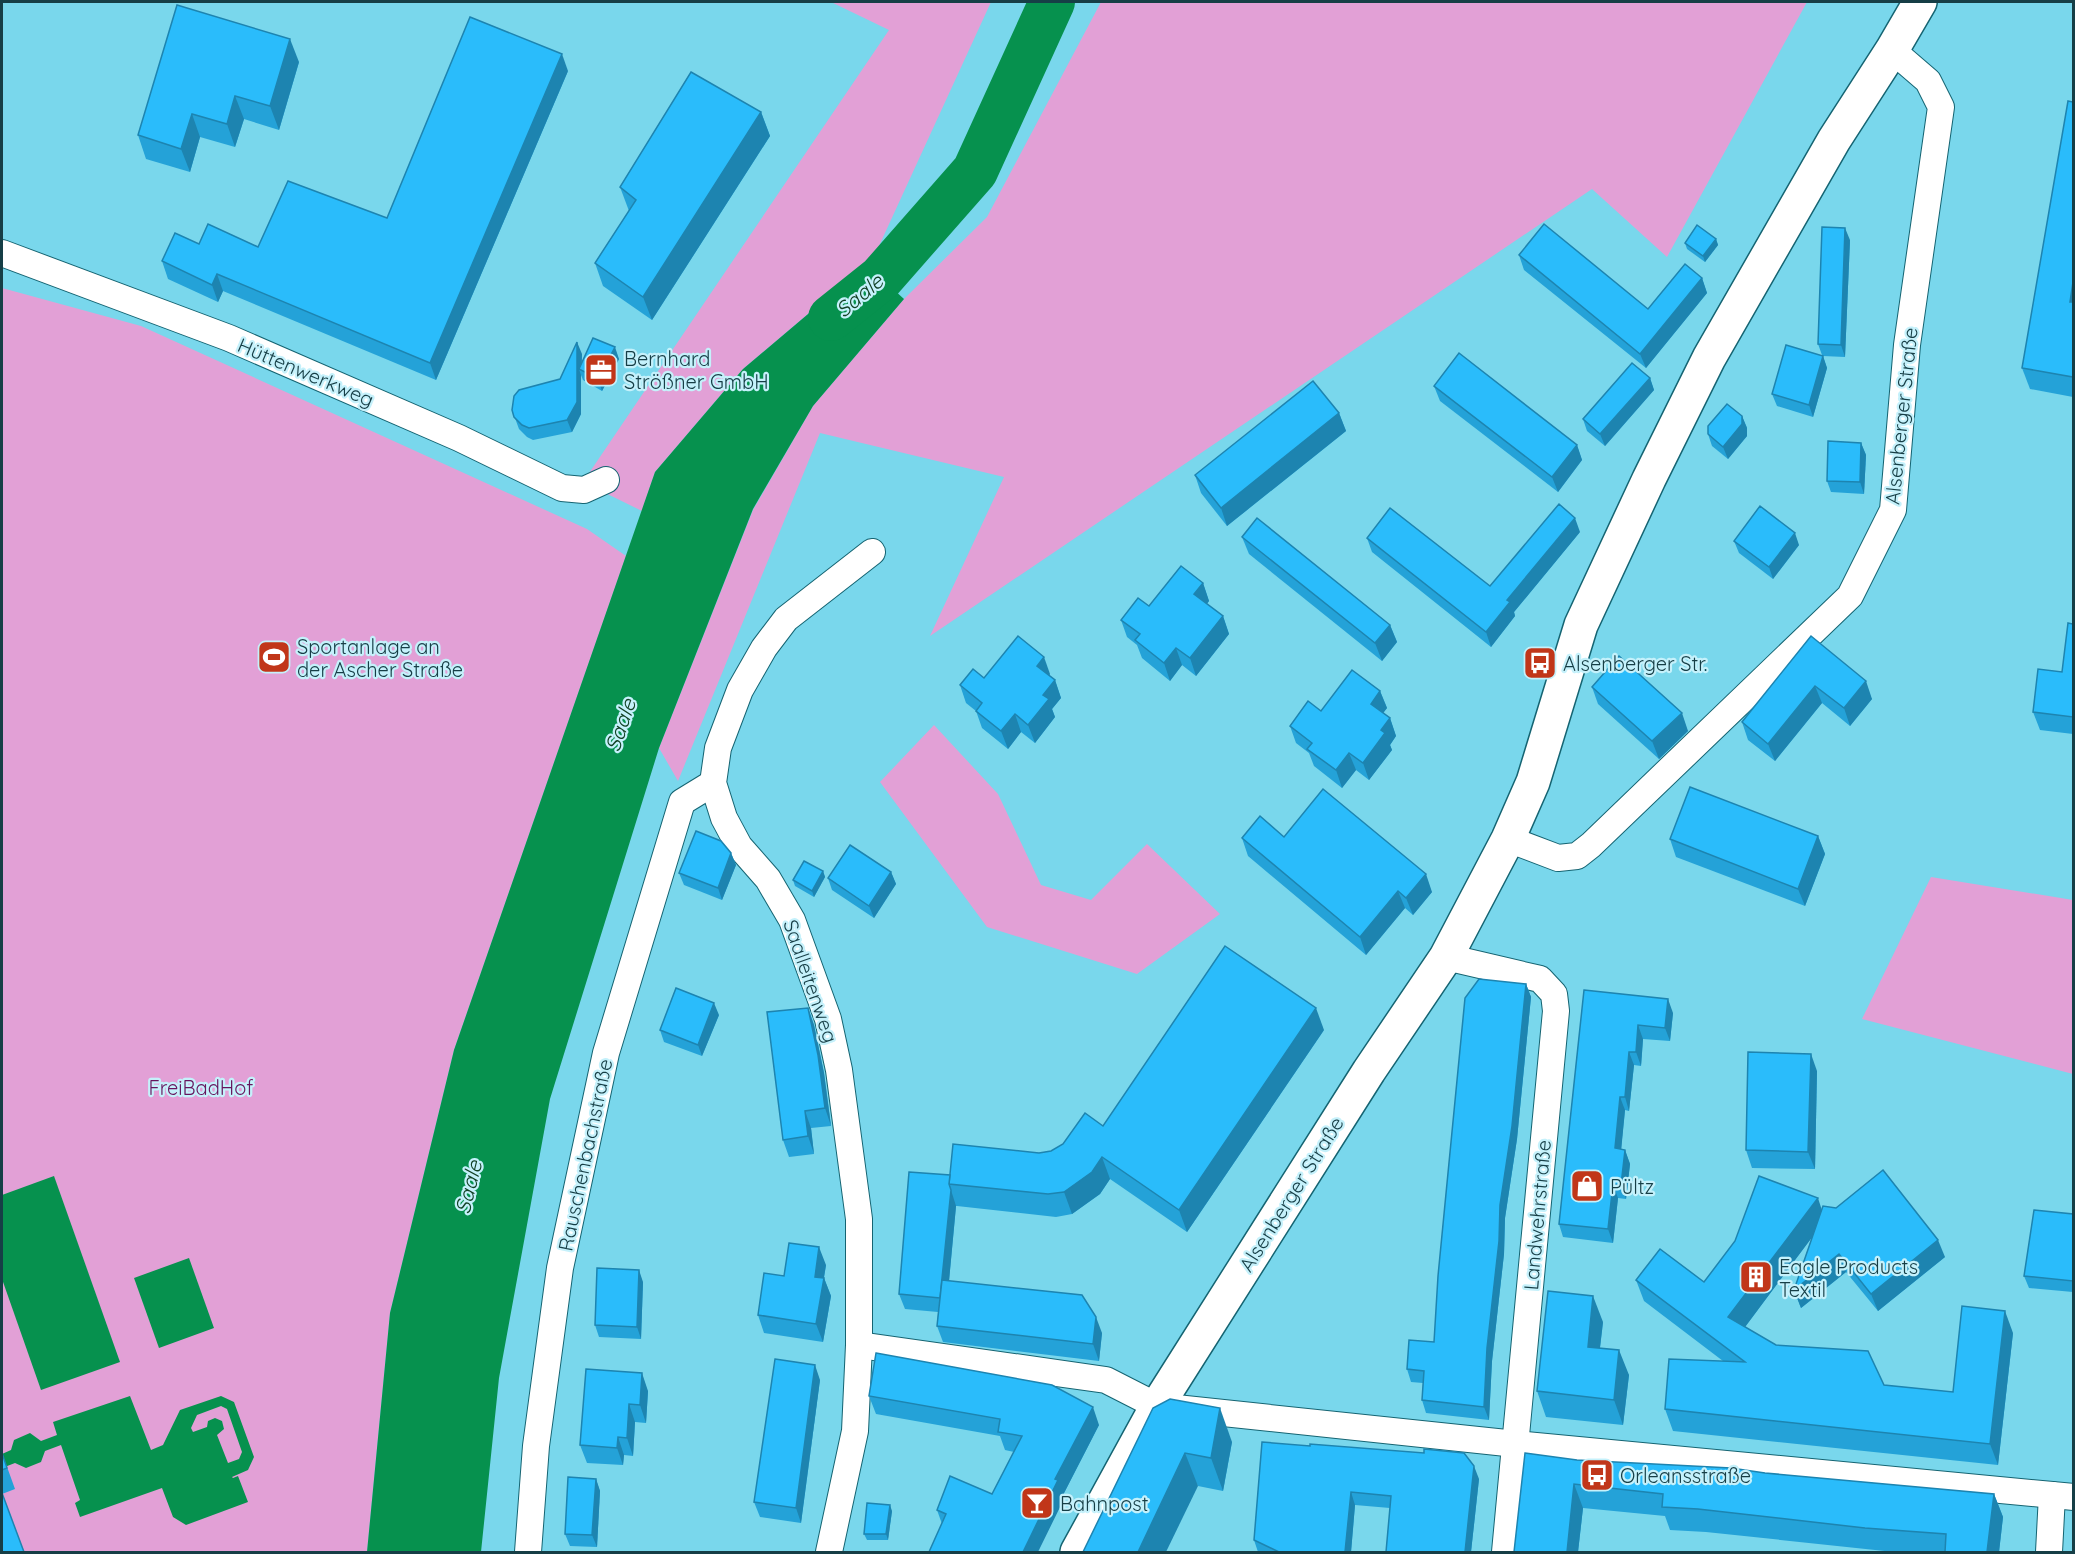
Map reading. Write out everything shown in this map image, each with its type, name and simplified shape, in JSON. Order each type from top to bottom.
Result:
[{"type":"street","name":"Alsenberger Straße","points":[[1077,1552],[1157,1406],[1369,1071],[1446,957],[1508,839],[1533,782],[1581,625],[1709,358],[1834,140],[1920,2]]},
{"type":"street","name":"Alsenberger Straße","points":[[1508,839],[1558,858],[1577,856],[1592,845],[1850,596],[1893,510],[1906,345],[1941,107],[1928,81],[1892,50]]},
{"type":"street","name":"Hüttenwerkweg","points":[[2,253],[229,338],[459,438],[562,488],[584,490],[606,480]]},
{"type":"street","name":"Saalleitenweg","points":[[829,1552],[855,1431],[860,1345],[859,1218],[839,1070],[828,1019],[792,920],[768,879],[739,846],[724,818],[713,783],[718,748],[740,690],[764,648],[786,619],[872,552]]},
{"type":"street","name":"Rauschenbachstraße","points":[[528,1552],[536,1446],[560,1268],[606,1053],[682,802],[713,783]]},
{"type":"street","name":"Landwehrstraße","points":[[1446,957],[1540,979],[1554,994],[1556,1011],[1505,1552]]},
{"type":"street","points":[[860,1345],[1106,1380],[1157,1406],[1516,1444],[2063,1496],[2049,1552]]},
{"type":"green space","points":[[831,2],[991,2],[873,259],[743,369],[655,472],[642,511],[583,482],[889,30]]},
{"type":"green space","points":[[1101,2],[1807,2],[1667,257],[1592,189],[930,636],[1004,477],[820,433],[678,781],[659,748],[753,510],[813,406],[904,299],[987,217]]},
{"type":"green space","name":"FreiBadHof","points":[[2,288],[141,326],[587,529],[626,556],[454,1050],[390,1313],[367,1552],[2,1552]]},
{"type":"green space","points":[[934,725],[998,794],[1041,885],[1091,900],[1147,844],[1220,914],[1137,974],[987,927],[880,782]]},
{"type":"green space","points":[[1931,877],[2073,900],[2073,1074],[1862,1019]]},
{"type":"water","points":[[873,259],[881,278],[904,299],[813,406],[753,509],[659,748],[550,1099],[499,1378],[481,1552],[367,1552],[390,1313],[454,1050],[655,472],[743,369]]},
{"type":"water","points":[[54,1176],[120,1362],[41,1390],[2,1279],[2,1195]]},
{"type":"water","points":[[189,1258],[214,1328],[159,1348],[134,1278]]},
{"type":"water","points":[[130,1396],[151,1450],[163,1445],[180,1410],[221,1396],[234,1402],[254,1457],[248,1470],[232,1477],[238,1476],[248,1502],[186,1525],[173,1517],[162,1488],[80,1517],[75,1503],[80,1500],[61,1445],[45,1451],[41,1462],[26,1468],[15,1463],[2,1468],[2,1454],[11,1450],[14,1440],[30,1433],[41,1441],[57,1435],[53,1422]],"holes":[[[221,1406],[227,1409],[242,1452],[239,1459],[228,1463],[217,1435],[224,1429],[222,1421],[215,1418],[208,1421],[207,1427],[193,1432],[191,1428],[197,1415]]]},
{"type":"building","points":[[177,5],[290,39],[270,106],[235,96],[227,124],[192,114],[181,149],[138,135]]},
{"type":"building","points":[[470,17],[562,54],[430,363],[217,274],[212,285],[162,261],[175,233],[199,244],[208,224],[258,247],[288,181],[387,218]]},
{"type":"building","points":[[691,72],[761,112],[643,297],[595,263],[636,200],[620,187]]},
{"type":"building","points":[[2068,101],[2073,102],[2073,282],[2070,302],[2073,302],[2073,377],[2022,368]]},
{"type":"building","points":[[1544,224],[1648,309],[1685,264],[1702,278],[1640,354],[1519,255]]},
{"type":"building","points":[[1697,225],[1716,239],[1703,256],[1685,243]]},
{"type":"building","points":[[1822,227],[1845,228],[1841,345],[1818,344]]},
{"type":"building","points":[[593,338],[615,347],[598,379],[579,369]]},
{"type":"building","points":[[577,342],[577,402],[567,420],[529,428],[522,425],[514,417],[512,410],[514,396],[519,390],[560,379]]},
{"type":"building","points":[[1786,345],[1823,356],[1809,405],[1772,394]]},
{"type":"building","points":[[1459,353],[1577,445],[1552,477],[1434,386]]},
{"type":"building","points":[[1632,363],[1650,378],[1600,434],[1583,419]]},
{"type":"building","points":[[1313,381],[1339,413],[1221,508],[1195,475]]},
{"type":"building","points":[[1727,404],[1742,416],[1742,424],[1723,447],[1708,434],[1708,426]]},
{"type":"building","points":[[1828,441],[1861,443],[1860,482],[1827,481]]},
{"type":"building","points":[[1559,504],[1575,518],[1507,600],[1510,602],[1486,632],[1367,538],[1390,508],[1490,586]]},
{"type":"building","points":[[1760,506],[1795,533],[1769,567],[1734,541]]},
{"type":"building","points":[[1257,518],[1390,625],[1375,643],[1242,537]]},
{"type":"building","points":[[1181,566],[1203,583],[1194,594],[1223,616],[1190,658],[1176,648],[1164,663],[1135,640],[1140,634],[1121,620],[1138,598],[1149,606]]},
{"type":"building","points":[[2068,623],[2073,624],[2073,717],[2033,712],[2038,669],[2062,672]]},
{"type":"building","points":[[1018,636],[1044,657],[1037,666],[1055,680],[1043,695],[1049,699],[1028,725],[1015,714],[1001,731],[976,711],[982,703],[960,685],[973,669],[984,678]]},
{"type":"building","points":[[1811,636],[1866,681],[1844,708],[1815,686],[1768,744],[1742,722]]},
{"type":"building","points":[[1619,656],[1682,713],[1652,741],[1592,687]]},
{"type":"building","points":[[1352,670],[1380,691],[1371,704],[1390,718],[1381,730],[1385,733],[1363,763],[1349,753],[1336,770],[1307,749],[1312,743],[1290,726],[1308,701],[1321,711]]},
{"type":"building","points":[[1690,787],[1818,836],[1798,889],[1670,839]]},
{"type":"building","points":[[1323,789],[1426,874],[1406,898],[1398,891],[1360,937],[1242,838],[1260,816],[1284,837]]},
{"type":"building","points":[[696,831],[721,841],[731,853],[718,888],[679,873]]},
{"type":"building","points":[[850,845],[891,872],[869,906],[828,878]]},
{"type":"building","points":[[804,861],[823,871],[812,891],[793,880]]},
{"type":"building","points":[[1225,946],[1316,1008],[1179,1210],[1102,1157],[1092,1172],[1064,1192],[1048,1194],[949,1184],[953,1144],[1039,1153],[1051,1151],[1063,1144],[1085,1113],[1103,1126]]},
{"type":"building","points":[[1479,979],[1526,984],[1512,1126],[1500,1205],[1499,1241],[1487,1348],[1484,1407],[1422,1400],[1424,1371],[1407,1369],[1409,1340],[1434,1342],[1438,1276],[1465,998]]},
{"type":"building","points":[[676,988],[714,1003],[698,1045],[660,1030]]},
{"type":"building","points":[[1584,990],[1668,999],[1665,1028],[1638,1025],[1636,1052],[1629,1052],[1625,1097],[1620,1097],[1615,1148],[1625,1150],[1621,1185],[1613,1184],[1608,1229],[1559,1224]]},
{"type":"building","points":[[808,1008],[818,1055],[825,1108],[805,1111],[808,1136],[783,1140],[767,1012]]},
{"type":"building","points":[[1748,1052],[1811,1054],[1808,1152],[1746,1150]]},
{"type":"building","points":[[1883,1170],[1938,1240],[1871,1294],[1839,1254],[1794,1290],[1823,1206],[1836,1208]]},
{"type":"building","points":[[909,1172],[950,1175],[951,1190],[940,1298],[899,1294]]},
{"type":"building","points":[[1759,1176],[1818,1198],[1728,1317],[1776,1345],[1868,1351],[1884,1385],[1953,1392],[1962,1306],[2005,1311],[1990,1444],[1665,1409],[1669,1359],[1745,1362],[1636,1280],[1660,1249],[1704,1282],[1735,1241]]},
{"type":"building","points":[[2034,1210],[2073,1214],[2073,1281],[2024,1276]]},
{"type":"building","points":[[789,1243],[819,1247],[815,1277],[824,1278],[816,1324],[758,1315],[764,1273],[784,1276]]},
{"type":"building","points":[[597,1268],[639,1270],[637,1327],[595,1325]]},
{"type":"building","points":[[942,1280],[1082,1295],[1096,1317],[1093,1344],[937,1326]]},
{"type":"building","points":[[1548,1291],[1593,1296],[1588,1347],[1619,1350],[1614,1400],[1537,1391]]},
{"type":"building","points":[[876,1353],[1052,1385],[1093,1407],[1055,1479],[1058,1480],[1023,1552],[929,1552],[946,1514],[937,1510],[950,1476],[992,1494],[1022,1436],[998,1432],[1000,1419],[869,1396]]},
{"type":"building","points":[[775,1359],[815,1365],[796,1508],[754,1502]]},
{"type":"building","points":[[586,1369],[642,1373],[640,1405],[629,1404],[627,1438],[618,1437],[617,1448],[580,1445]]},
{"type":"building","points":[[1170,1399],[1220,1408],[1211,1458],[1185,1453],[1138,1552],[1083,1552],[1153,1408]]},
{"type":"building","points":[[1262,1442],[1424,1453],[1424,1449],[1464,1453],[1474,1466],[1465,1552],[1386,1552],[1391,1496],[1351,1492],[1345,1552],[1279,1552],[1254,1540]]},
{"type":"building","points":[[2,1453],[7,1468],[2,1470]]},
{"type":"building","points":[[1525,1453],[1577,1460],[1731,1468],[1994,1494],[1987,1552],[1945,1552],[1946,1534],[1662,1507],[1663,1494],[1574,1484],[1567,1552],[1514,1552]]},
{"type":"building","points":[[568,1477],[596,1479],[592,1535],[565,1534]]},
{"type":"building","points":[[2,1493],[24,1552],[2,1552]]},
{"type":"building","points":[[867,1503],[890,1505],[886,1534],[864,1534]]},
{"type":"waterway","name":"Saale","points":[[831,318],[881,278],[975,171],[1052,2]]},
{"type":"place","name":"Bernhard Strößner GmbH","points":[[601,370]]},
{"type":"place","name":"Sportanlage an der Ascher Straße","points":[[274,657]]},
{"type":"place","name":"Alsenberger Str.","points":[[1540,663]]},
{"type":"place","name":"Pültz","points":[[1587,1186]]},
{"type":"place","name":"Eagle Products Textil","points":[[1756,1277]]},
{"type":"place","name":"Orleansstraße","points":[[1597,1475]]},
{"type":"place","name":"Bahnpost","points":[[1037,1503]]}]
